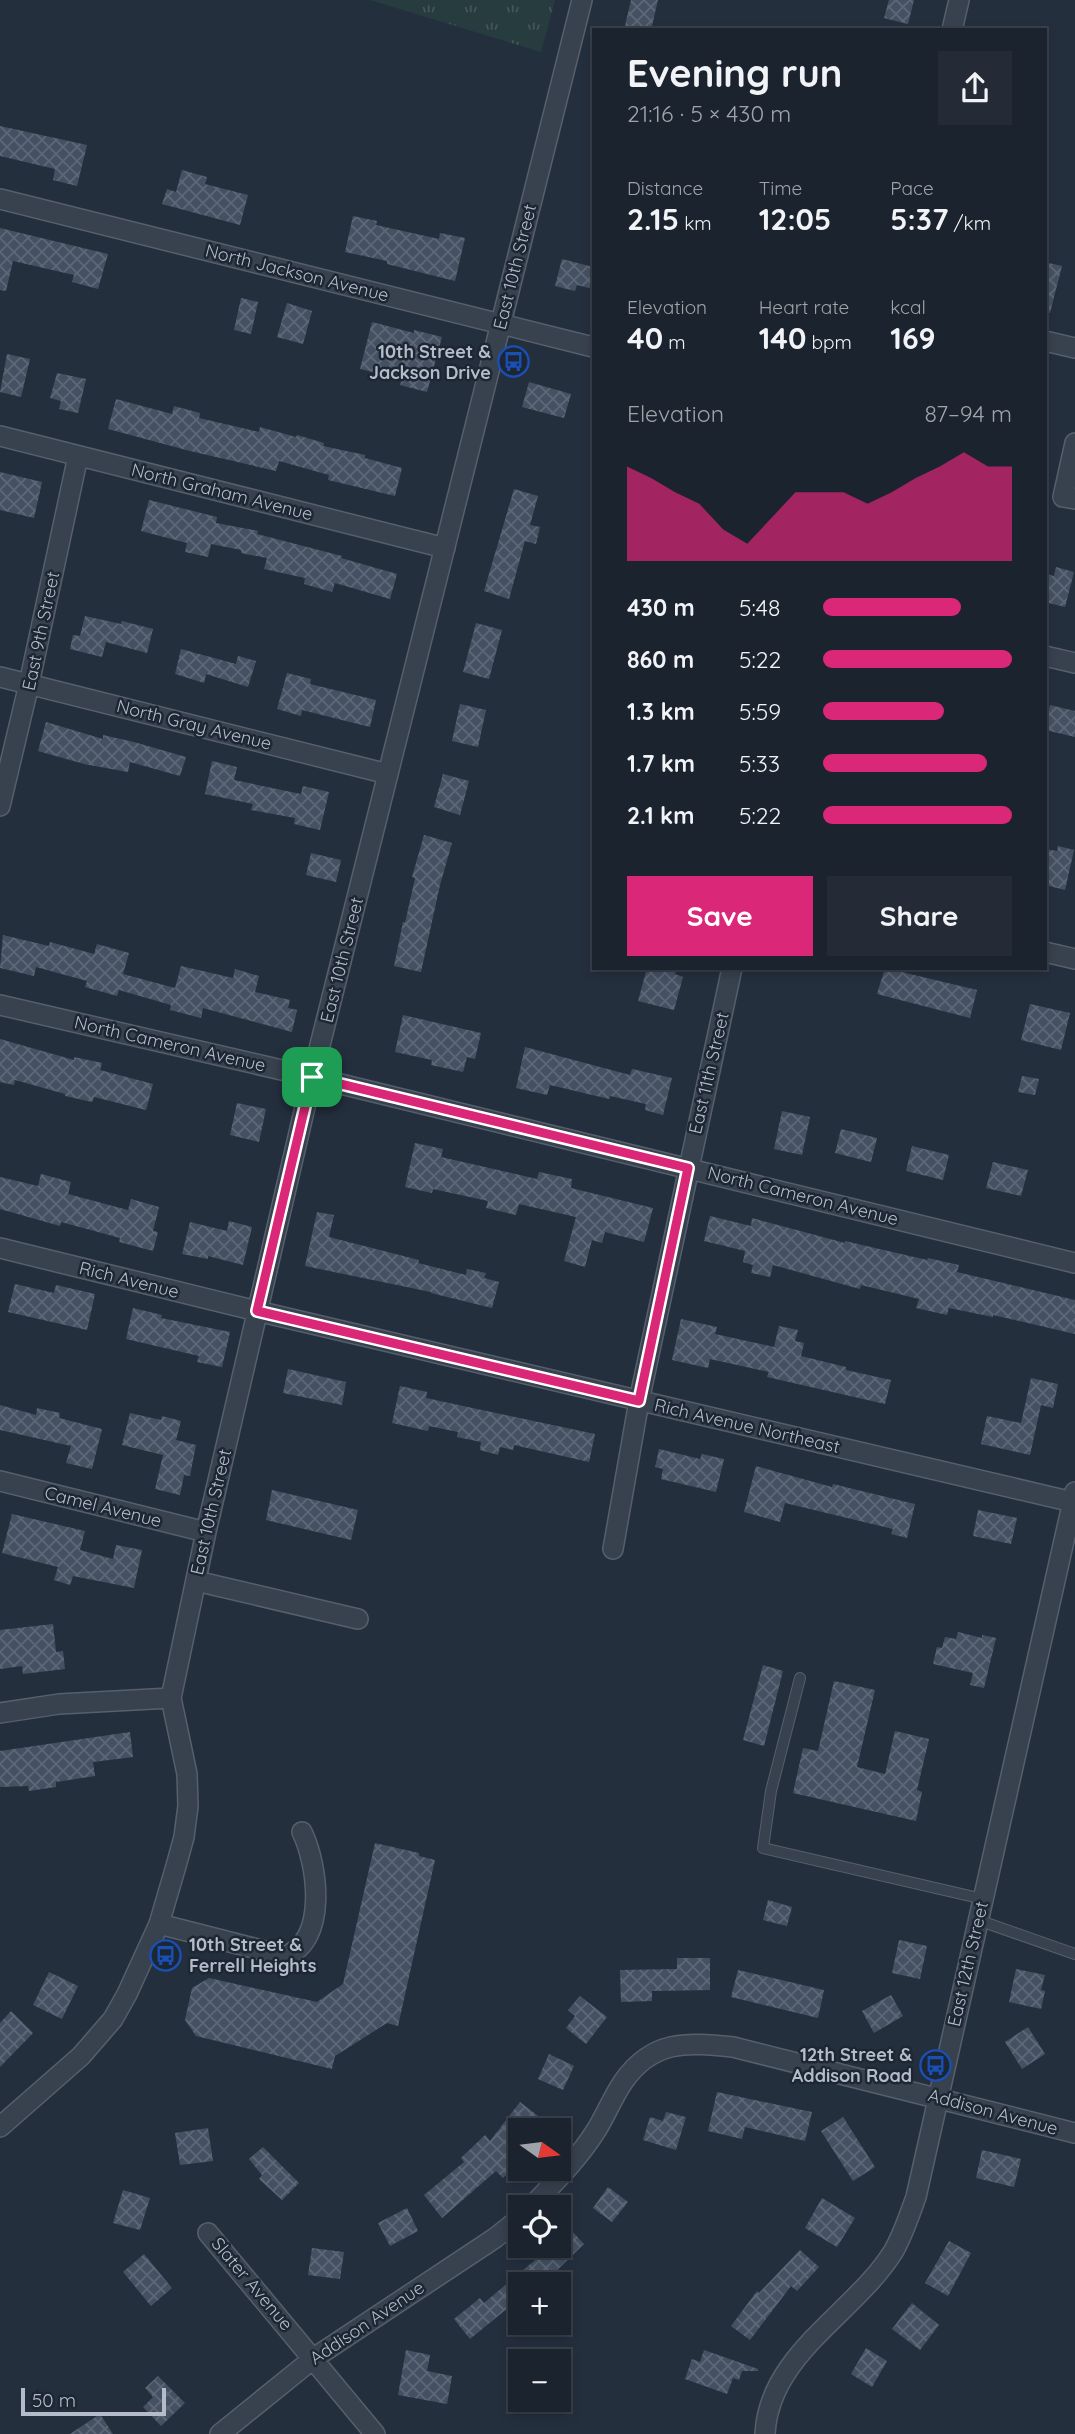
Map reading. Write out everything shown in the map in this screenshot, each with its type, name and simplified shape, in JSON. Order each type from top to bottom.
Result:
[{"type":"street","name":"East 10th Street","points":[[0,2127],[81,2056],[113,2019],[159,1924],[184,1837],[188,1806],[187,1774],[171,1698],[206,1532],[312,1077],[582,0]]},
{"type":"street","points":[[952,28],[959,0]]},
{"type":"street","name":"North Jackson Avenue","points":[[0,200],[592,347]]},
{"type":"street","points":[[1047,341],[1075,348]]},
{"type":"street","name":"North Graham Avenue","points":[[0,436],[444,548]]},
{"type":"street","points":[[1075,443],[1063,497],[1075,499]]},
{"type":"street","name":"East 9th Street","points":[[0,806],[78,456]]},
{"type":"street","points":[[1047,656],[1075,663]]},
{"type":"street","name":"North Gray Avenue","points":[[0,677],[388,774]]},
{"type":"street","points":[[1047,953],[1075,959]]},
{"type":"street","name":"East 11th Street","points":[[613,1549],[639,1401],[732,970]]},
{"type":"street","name":"North Cameron Avenue","points":[[0,1005],[312,1077],[1075,1263]]},
{"type":"street","name":"Rich Avenue","points":[[0,1248],[257,1311]]},
{"type":"street","name":"Rich Avenue Northeast","points":[[257,1311],[1074,1499]]},
{"type":"street","name":"Camel Avenue","points":[[0,1481],[206,1532]]},
{"type":"street","name":"East 12th Street","points":[[765,2434],[768,2412],[787,2372],[808,2344],[871,2280],[892,2253],[916,2197],[1074,1499]]},
{"type":"street","points":[[196,1581],[358,1619]]},
{"type":"street","points":[[0,1713],[59,1704],[171,1698]]},
{"type":"street","points":[[159,1924],[285,1956],[298,1952],[306,1941],[316,1897],[313,1861],[302,1832]]},
{"type":"street","name":"Addison Avenue","points":[[542,2195],[577,2158],[639,2062],[654,2052],[671,2047],[706,2044],[733,2046],[1075,2133]]},
{"type":"street","name":"Addison Avenue","points":[[219,2434],[314,2358],[508,2228]]},
{"type":"street","name":"Slater Avenue","points":[[208,2233],[375,2434]]},
{"type":"lane","points":[[800,1678],[771,1791],[763,1848],[983,1899]]},
{"type":"lane","points":[[978,1920],[1075,1954]]},
{"type":"green space","points":[[370,0],[555,0],[541,52]]},
{"type":"building","points":[[631,0],[658,0],[651,28],[624,28]]},
{"type":"building","points":[[889,0],[914,0],[908,24],[884,18]]},
{"type":"building","points":[[0,126],[87,145],[77,186],[53,180],[55,169],[0,156]]},
{"type":"building","points":[[182,170],[207,177],[205,184],[248,195],[240,225],[162,204],[167,189],[176,192]]},
{"type":"building","points":[[353,216],[377,221],[376,225],[439,239],[440,233],[465,238],[455,281],[345,252]]},
{"type":"building","points":[[0,228],[108,254],[98,289],[72,282],[74,275],[13,261],[6,291],[0,290]]},
{"type":"building","points":[[562,259],[592,267],[592,289],[577,285],[575,291],[555,286]]},
{"type":"building","points":[[1047,262],[1062,266],[1050,313],[1047,312]]},
{"type":"building","points":[[241,298],[258,302],[251,334],[234,330]]},
{"type":"building","points":[[287,303],[312,311],[303,344],[277,337]]},
{"type":"building","points":[[372,322],[442,337],[427,392],[400,385],[402,379],[360,369]]},
{"type":"building","points":[[7,354],[30,359],[21,397],[0,392]]},
{"type":"building","points":[[57,373],[86,379],[78,413],[59,409],[61,401],[50,398]]},
{"type":"building","points":[[529,382],[571,394],[564,418],[522,407]]},
{"type":"building","points":[[116,399],[172,414],[174,406],[200,413],[199,418],[259,432],[260,427],[296,437],[297,435],[324,443],[323,446],[365,455],[365,458],[402,468],[395,496],[328,480],[329,475],[279,461],[276,471],[108,429]]},
{"type":"building","points":[[0,472],[42,482],[34,518],[0,510]]},
{"type":"building","points":[[514,489],[538,496],[530,525],[540,527],[536,544],[525,541],[509,599],[484,591]]},
{"type":"building","points":[[149,500],[217,517],[216,523],[258,531],[257,534],[342,556],[341,558],[397,574],[390,599],[335,583],[332,592],[304,584],[305,578],[264,569],[267,558],[241,553],[241,550],[211,544],[208,557],[185,552],[187,543],[141,531]]},
{"type":"building","points":[[1056,567],[1074,572],[1065,607],[1047,602],[1047,574],[1054,576]]},
{"type":"building","points":[[85,616],[153,629],[147,653],[106,642],[102,657],[70,649],[73,635],[80,636]]},
{"type":"building","points":[[476,623],[502,630],[489,679],[463,672]]},
{"type":"building","points":[[181,649],[236,664],[238,656],[256,661],[248,687],[206,674],[204,683],[175,674]]},
{"type":"building","points":[[287,673],[311,679],[310,684],[376,700],[370,727],[302,710],[301,716],[277,709]]},
{"type":"building","points":[[460,704],[486,710],[478,747],[452,741]]},
{"type":"building","points":[[1050,705],[1075,711],[1075,737],[1047,730]]},
{"type":"building","points":[[46,722],[103,739],[103,735],[186,757],[180,776],[130,762],[128,772],[84,764],[38,751]]},
{"type":"building","points":[[212,761],[237,767],[234,780],[301,794],[303,786],[329,792],[320,830],[294,824],[295,818],[251,810],[253,804],[205,794]]},
{"type":"building","points":[[443,774],[469,781],[460,815],[434,807]]},
{"type":"building","points":[[424,835],[452,843],[421,972],[394,966],[415,878],[412,877]]},
{"type":"building","points":[[1058,846],[1074,850],[1065,890],[1047,886],[1047,849],[1057,851]]},
{"type":"building","points":[[311,853],[341,860],[336,882],[306,875]]},
{"type":"building","points":[[3,935],[49,946],[50,942],[94,954],[97,944],[129,953],[123,974],[175,988],[181,966],[233,978],[235,969],[259,976],[255,992],[290,1000],[288,1008],[297,1010],[292,1032],[203,1008],[201,1018],[170,1010],[171,1005],[119,990],[117,996],[85,987],[87,981],[36,967],[34,976],[0,968]]},
{"type":"building","points":[[646,970],[676,970],[675,974],[683,977],[674,1010],[638,1001]]},
{"type":"building","points":[[884,970],[977,990],[970,1018],[877,994]]},
{"type":"building","points":[[1030,1004],[1070,1013],[1061,1050],[1021,1040]]},
{"type":"building","points":[[403,1015],[481,1033],[475,1059],[467,1057],[463,1072],[431,1065],[432,1060],[395,1052]]},
{"type":"building","points":[[0,1039],[74,1060],[74,1057],[102,1063],[100,1070],[153,1084],[146,1110],[94,1097],[92,1102],[65,1096],[15,1080],[14,1085],[0,1082]]},
{"type":"building","points":[[525,1047],[630,1075],[632,1069],[672,1078],[663,1115],[645,1110],[646,1104],[610,1096],[609,1099],[550,1085],[547,1095],[516,1088]]},
{"type":"building","points":[[1022,1076],[1039,1079],[1035,1095],[1018,1092]]},
{"type":"building","points":[[237,1103],[266,1109],[259,1142],[230,1135]]},
{"type":"building","points":[[782,1111],[810,1117],[802,1155],[774,1149]]},
{"type":"building","points":[[841,1129],[877,1138],[871,1162],[835,1153]]},
{"type":"building","points":[[415,1143],[443,1149],[441,1157],[537,1179],[539,1172],[572,1179],[571,1188],[653,1208],[644,1242],[605,1232],[602,1243],[592,1240],[585,1267],[564,1261],[576,1217],[519,1204],[516,1215],[486,1208],[488,1201],[433,1189],[432,1193],[405,1187]]},
{"type":"building","points":[[912,1146],[949,1155],[943,1180],[906,1171]]},
{"type":"building","points":[[993,1162],[1028,1170],[1021,1196],[986,1188]]},
{"type":"building","points":[[41,1174],[71,1182],[68,1194],[128,1210],[131,1199],[159,1207],[153,1231],[158,1232],[153,1251],[119,1242],[120,1238],[61,1222],[60,1226],[0,1209],[0,1177],[38,1186]]},
{"type":"building","points":[[317,1212],[334,1215],[329,1237],[466,1275],[467,1269],[486,1273],[484,1278],[499,1282],[492,1308],[431,1292],[305,1266]]},
{"type":"building","points":[[710,1216],[751,1226],[752,1218],[845,1243],[959,1265],[957,1272],[1075,1300],[1075,1334],[993,1315],[949,1308],[947,1315],[916,1308],[919,1299],[861,1285],[860,1289],[773,1265],[770,1277],[751,1273],[753,1265],[743,1262],[745,1251],[704,1241]]},
{"type":"building","points":[[229,1221],[252,1227],[243,1265],[208,1256],[208,1259],[182,1254],[190,1222],[227,1231]]},
{"type":"building","points":[[15,1284],[54,1293],[56,1285],[95,1294],[87,1330],[8,1312]]},
{"type":"building","points":[[133,1308],[162,1315],[161,1318],[230,1332],[222,1367],[197,1362],[199,1356],[126,1339]]},
{"type":"building","points":[[681,1319],[717,1327],[715,1334],[774,1347],[779,1326],[798,1330],[795,1341],[804,1343],[801,1356],[891,1380],[885,1404],[767,1377],[769,1372],[710,1359],[708,1368],[672,1360]]},
{"type":"building","points":[[288,1369],[346,1382],[342,1405],[283,1393]]},
{"type":"building","points":[[1031,1378],[1058,1384],[1053,1408],[1041,1405],[1030,1455],[981,1444],[987,1416],[1021,1423]]},
{"type":"building","points":[[400,1386],[427,1392],[426,1398],[595,1434],[589,1462],[514,1445],[513,1450],[500,1447],[498,1455],[480,1450],[481,1442],[457,1437],[458,1432],[429,1426],[428,1431],[392,1423]]},
{"type":"building","points":[[0,1405],[36,1415],[37,1408],[60,1413],[59,1418],[102,1429],[92,1469],[66,1463],[71,1446],[0,1430]]},
{"type":"building","points":[[130,1413],[161,1420],[162,1416],[181,1421],[176,1440],[196,1445],[190,1476],[184,1475],[180,1495],[155,1489],[163,1455],[122,1445]]},
{"type":"building","points":[[659,1449],[700,1459],[702,1454],[724,1459],[716,1492],[661,1479],[663,1469],[655,1467]]},
{"type":"building","points":[[756,1466],[832,1487],[833,1484],[915,1504],[907,1538],[891,1534],[893,1529],[785,1503],[780,1522],[744,1512]]},
{"type":"building","points":[[272,1490],[358,1510],[351,1540],[266,1520]]},
{"type":"building","points":[[978,1510],[1017,1518],[1011,1544],[973,1536]]},
{"type":"building","points":[[12,1514],[85,1531],[80,1550],[113,1559],[116,1545],[142,1550],[134,1588],[73,1576],[70,1585],[54,1580],[58,1567],[2,1553]]},
{"type":"building","points":[[53,1624],[56,1652],[63,1651],[65,1669],[23,1674],[22,1666],[0,1669],[0,1630]]},
{"type":"building","points":[[958,1632],[982,1638],[982,1635],[996,1638],[984,1688],[970,1685],[973,1673],[933,1664],[937,1647],[942,1648],[945,1637],[956,1639]]},
{"type":"building","points":[[763,1665],[783,1671],[764,1746],[743,1740]]},
{"type":"building","points":[[834,1681],[875,1690],[857,1767],[885,1774],[895,1731],[929,1739],[917,1790],[922,1792],[916,1821],[793,1793],[803,1748],[818,1751]]},
{"type":"building","points":[[130,1732],[133,1757],[93,1762],[95,1776],[56,1782],[56,1787],[29,1791],[28,1786],[0,1787],[0,1751]]},
{"type":"building","points":[[375,1843],[419,1853],[419,1856],[435,1860],[398,2026],[387,2023],[335,2056],[332,2069],[196,2036],[185,2020],[192,1988],[209,1978],[317,2002],[343,1984]]},
{"type":"building","points":[[768,1900],[792,1907],[787,1926],[763,1920]]},
{"type":"building","points":[[899,1940],[927,1946],[920,1979],[892,1973]]},
{"type":"building","points":[[677,1958],[710,1958],[710,1990],[652,1991],[652,2001],[621,2002],[620,1970],[677,1969]]},
{"type":"building","points":[[1016,1969],[1045,1975],[1041,1990],[1045,1991],[1041,2009],[1009,2002]]},
{"type":"building","points":[[738,1970],[824,1990],[818,2018],[731,1997]]},
{"type":"building","points":[[49,1972],[78,1986],[62,2019],[33,2005]]},
{"type":"building","points":[[891,1995],[903,2016],[874,2033],[862,2011]]},
{"type":"building","points":[[580,1996],[607,2017],[586,2044],[566,2028],[575,2016],[568,2010]]},
{"type":"building","points":[[11,2011],[33,2033],[0,2067],[0,2023]]},
{"type":"building","points":[[1028,2027],[1045,2054],[1022,2069],[1005,2042]]},
{"type":"building","points":[[549,2054],[574,2066],[563,2090],[538,2079]]},
{"type":"building","points":[[717,2092],[812,2112],[805,2141],[745,2127],[742,2139],[708,2131]]},
{"type":"building","points":[[520,2102],[541,2118],[508,2118],[508,2173],[503,2178],[496,2171],[442,2218],[424,2195],[464,2162],[461,2158],[485,2135],[490,2141]]},
{"type":"building","points":[[666,2112],[686,2117],[676,2150],[643,2140],[650,2117],[663,2121]]},
{"type":"building","points":[[843,2117],[875,2167],[853,2181],[821,2131]]},
{"type":"building","points":[[208,2128],[213,2161],[180,2165],[175,2133]]},
{"type":"building","points":[[263,2147],[299,2183],[282,2200],[259,2179],[262,2175],[249,2159]]},
{"type":"building","points":[[982,2150],[1021,2159],[1014,2187],[976,2178]]},
{"type":"building","points":[[608,2187],[628,2202],[612,2222],[593,2208]]},
{"type":"building","points":[[123,2190],[150,2198],[140,2230],[113,2223]]},
{"type":"building","points":[[822,2198],[855,2218],[837,2247],[805,2228]]},
{"type":"building","points":[[407,2208],[418,2231],[390,2246],[378,2223]]},
{"type":"building","points":[[571,2230],[584,2244],[571,2257]]},
{"type":"building","points":[[949,2241],[971,2253],[948,2296],[925,2283]]},
{"type":"building","points":[[312,2248],[344,2252],[340,2279],[308,2275]]},
{"type":"building","points":[[800,2250],[819,2267],[797,2291],[791,2286],[750,2340],[731,2326],[757,2291],[759,2293]]},
{"type":"building","points":[[144,2254],[172,2288],[151,2306],[123,2272]]},
{"type":"building","points":[[538,2258],[570,2258],[555,2272],[521,2272]]},
{"type":"building","points":[[508,2283],[508,2308],[470,2339],[454,2319],[480,2298],[484,2303]]},
{"type":"building","points":[[912,2303],[939,2325],[920,2350],[892,2329]]},
{"type":"building","points":[[866,2348],[887,2361],[872,2387],[851,2374]]},
{"type":"building","points":[[406,2350],[430,2355],[427,2371],[452,2376],[447,2404],[398,2395]]},
{"type":"building","points":[[704,2350],[758,2371],[742,2371],[739,2380],[733,2378],[727,2394],[685,2379],[692,2359],[700,2362]]},
{"type":"building","points":[[158,2376],[185,2403],[161,2426],[143,2407],[153,2397],[145,2388]]},
{"type":"building","points":[[100,2414],[113,2434],[70,2434]]},
{"type":"place","name":"10th Street & Jackson Drive","points":[[514,362]]},
{"type":"place","name":"10th Street & Ferrell Heights","points":[[166,1955]]},
{"type":"place","name":"12th Street & Addison Road","points":[[935,2065]]},
{"type":"route","points":[[312,1077],[688,1168],[639,1401],[257,1311],[312,1077]]}]
